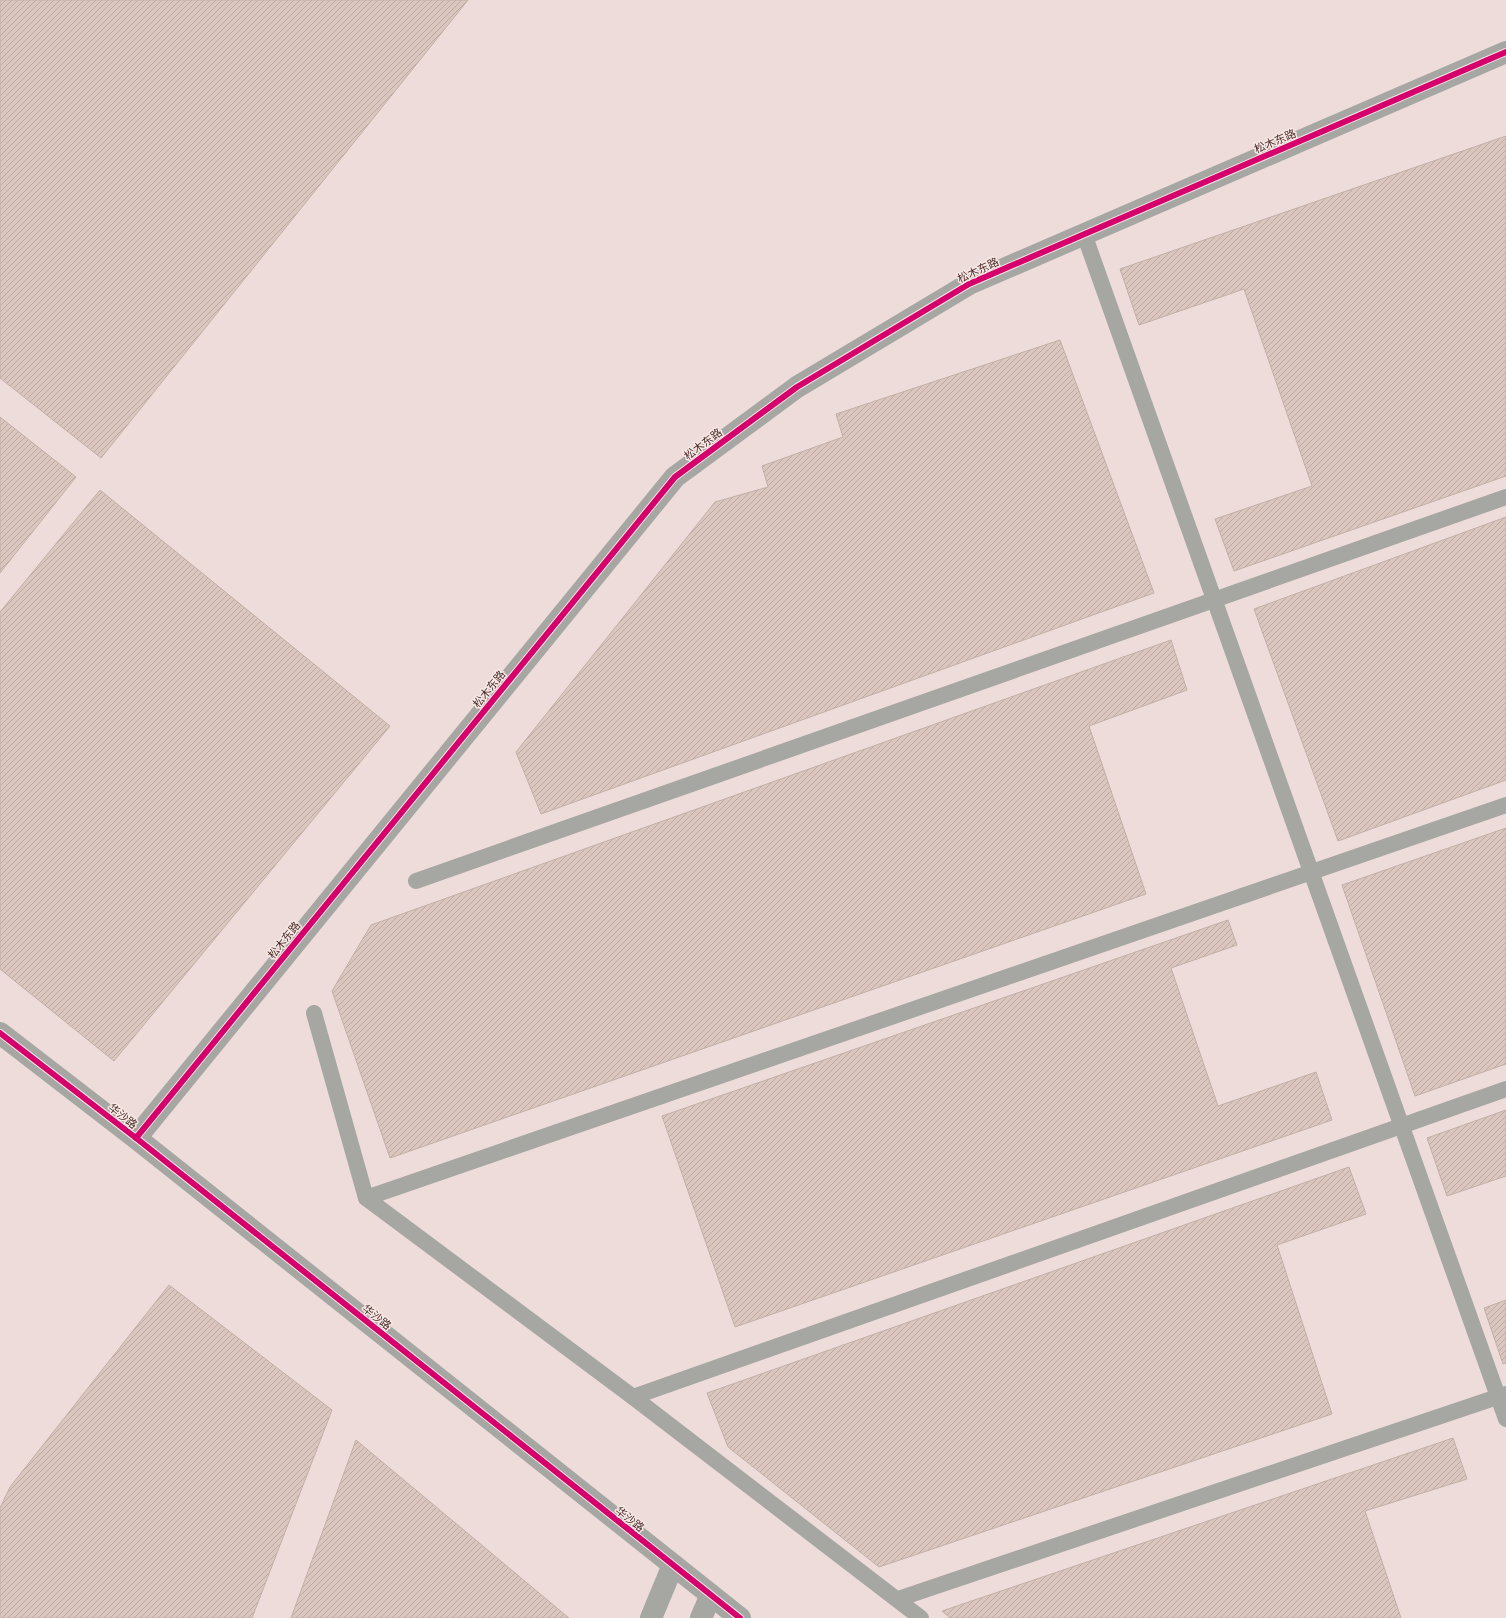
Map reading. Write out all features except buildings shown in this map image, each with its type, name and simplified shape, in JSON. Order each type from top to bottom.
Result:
[{"type":"street","name":"松木东路","points":[[136,1138],[676,477],[797,387],[962,288],[1506,52]]},
{"type":"street","name":"华沙路","points":[[0,1033],[136,1138],[740,1618]]},
{"type":"street","points":[[651,1618],[673,1565]]},
{"type":"street","points":[[701,1618],[710,1594]]},
{"type":"lane","points":[[1084,234],[1401,1126],[1502,1396],[1506,1419]]},
{"type":"lane","points":[[416,881],[1506,498]]},
{"type":"lane","points":[[366,1198],[1506,805]]},
{"type":"lane","points":[[314,1013],[366,1198],[633,1397],[921,1618]]},
{"type":"lane","points":[[633,1397],[1506,1089]]},
{"type":"lane","points":[[898,1599],[1502,1396]]},
{"type":"cycle path","points":[[136,1138],[675,477],[797,387],[969,284],[1506,52]]},
{"type":"cycle path","points":[[0,1033],[136,1138],[740,1618]]}]
